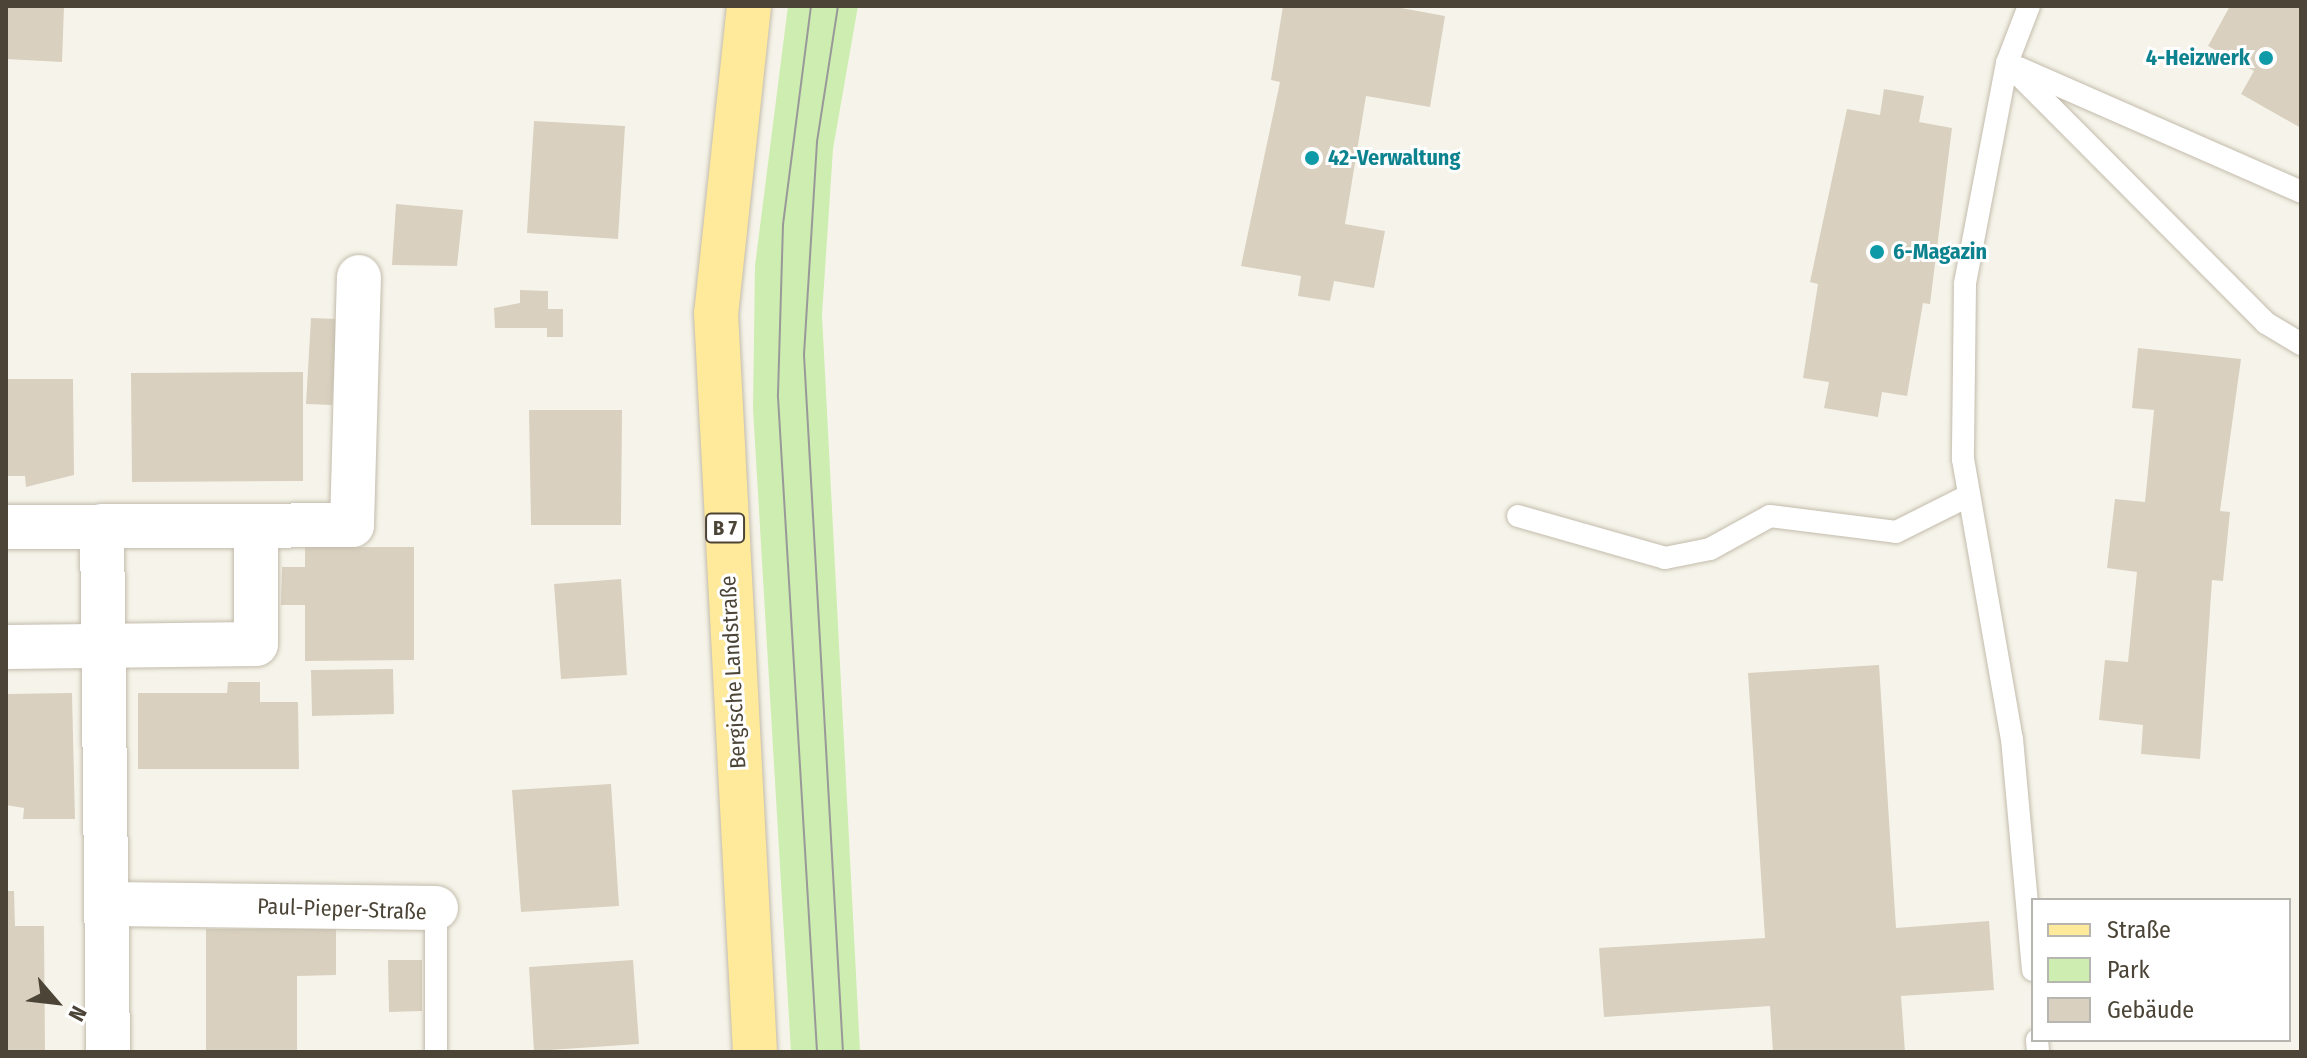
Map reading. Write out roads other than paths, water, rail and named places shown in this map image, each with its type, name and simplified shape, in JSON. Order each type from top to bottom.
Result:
[{"type":"main road","name":"Bergische Landstraße","points":[[749,6],[716,313],[755,1052]]},
{"type":"street","points":[[6,527],[352,525],[359,277]]},
{"type":"street","points":[[102,526],[110,904],[108,1052]]},
{"type":"street","points":[[6,647],[256,644],[256,526]]},
{"type":"street","name":"Paul-Pieper-Straße","points":[[110,904],[436,908]]},
{"type":"lane","points":[[2024,7],[2007,63],[1965,284],[1968,496],[1986,563],[2012,739],[2031,948]]},
{"type":"lane","points":[[2007,63],[2301,192]]},
{"type":"lane","points":[[2007,63],[2266,323],[2301,344]]},
{"type":"lane","points":[[1518,516],[1665,558],[1710,549],[1770,516],[1896,532],[1968,496]]},
{"type":"lane","name":"Paul-Pieper-Straße","points":[[436,908],[436,1052]]},
{"type":"tram line","points":[[811,6],[783,225],[778,397],[817,1052]]},
{"type":"tram line","points":[[838,6],[817,142],[804,355],[843,1052]]},
{"type":"place","name":"4-Heizwerk","points":[[2266,58]]},
{"type":"place","name":"42-Verwaltung","points":[[1312,158]]},
{"type":"place","name":"6-Magazin","points":[[1877,252]]}]
